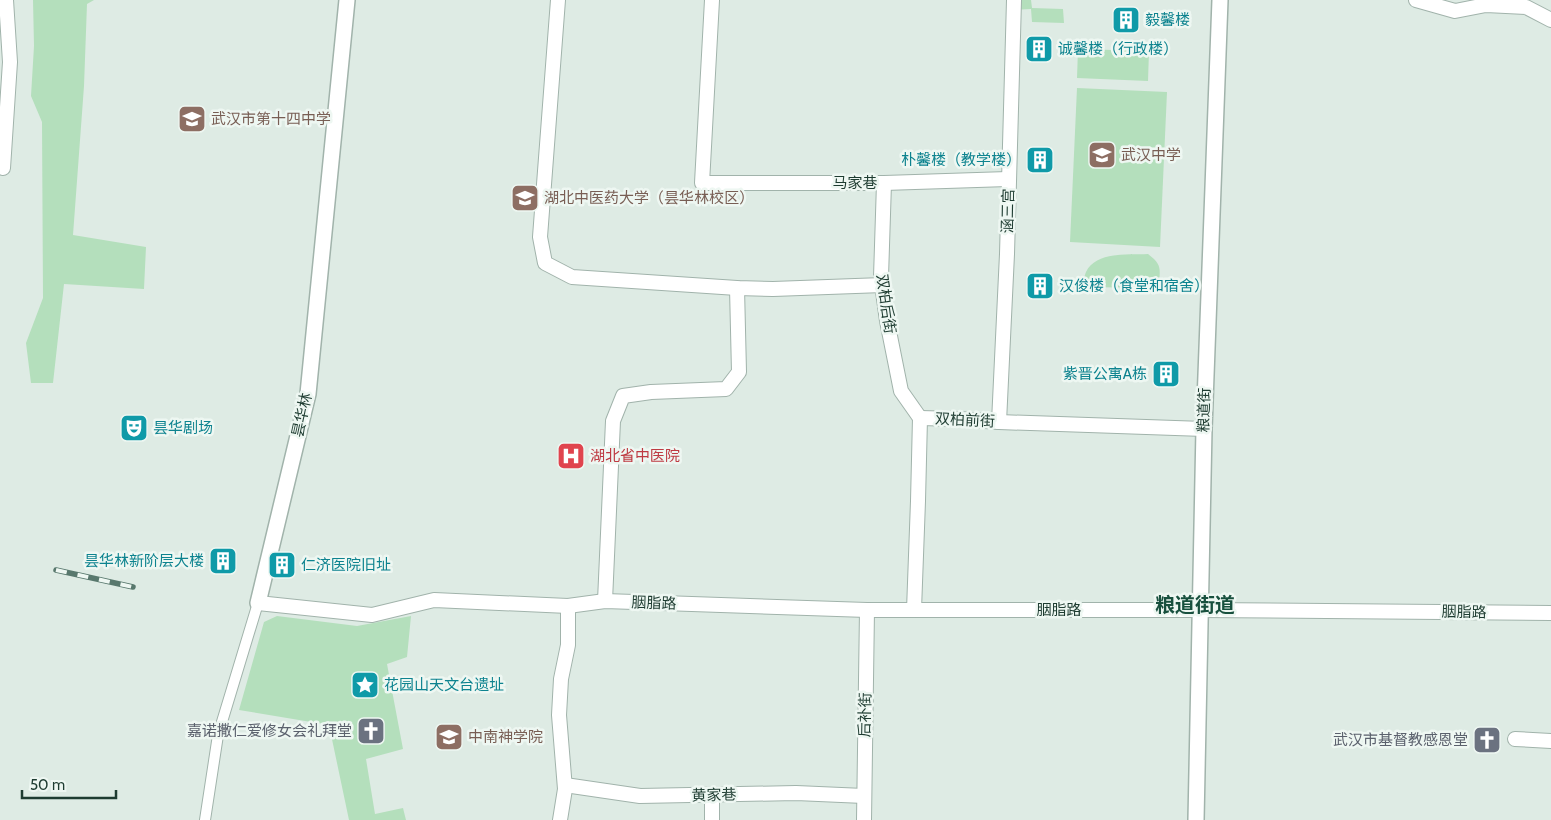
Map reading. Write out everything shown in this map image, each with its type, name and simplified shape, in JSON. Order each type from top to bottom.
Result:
[{"type":"street","points":[[3,168],[10,62],[6,0]]},
{"type":"street","name":"昙华林","points":[[205,820],[218,735],[258,603],[308,394],[347,0]]},
{"type":"street","points":[[558,0],[540,237],[545,263],[572,277],[737,288],[773,289],[883,285]]},
{"type":"street","name":"马家巷","points":[[712,0],[702,183],[884,183],[1008,179]]},
{"type":"street","name":"涵三宫","points":[[999,422],[1005,310],[1014,0]]},
{"type":"street","name":"粮道街","points":[[1196,820],[1204,429],[1220,0]]},
{"type":"street","points":[[1416,0],[1455,11],[1486,5],[1526,7],[1551,20]]},
{"type":"street","name":"双柏后街","points":[[884,183],[881,277],[887,321],[901,391],[920,418]]},
{"type":"street","points":[[604,601],[613,422],[623,396],[651,392],[726,389],[739,372],[737,288]]},
{"type":"street","name":"双柏前街","points":[[914,610],[920,418],[1204,429]]},
{"type":"street","name":"胭脂路","points":[[258,603],[372,615],[434,600],[568,606],[604,601],[867,610],[1551,613]]},
{"type":"street","points":[[560,820],[565,785],[559,715],[561,679],[568,646],[568,606]]},
{"type":"street","name":"后补街","points":[[864,820],[867,610]]},
{"type":"street","points":[[1515,739],[1551,741]]},
{"type":"street","name":"黄家巷","points":[[565,785],[640,796],[796,793],[864,796]]},
{"type":"street","points":[[712,795],[712,820]]},
{"type":"green space","points":[[33,0],[94,0],[87,4],[84,86],[73,235],[146,247],[144,289],[64,284],[53,383],[31,383],[26,343],[43,298],[42,122],[31,96],[34,46]]},
{"type":"green space","points":[[1014,0],[1031,0],[1032,8],[1063,9],[1064,23],[1032,22],[1031,9],[1013,10]]},
{"type":"green space","points":[[1078,49],[1149,51],[1148,81],[1077,78]]},
{"type":"green space","points":[[1077,88],[1167,92],[1160,247],[1070,242]]},
{"type":"green space","points":[[1148,254],[1159,265],[1159,288],[1082,287],[1086,272],[1097,260],[1105,257]]},
{"type":"green space","points":[[277,616],[357,626],[411,616],[407,657],[387,664],[403,749],[366,759],[375,814],[403,808],[406,820],[349,820],[329,725],[239,710],[264,622]]},
{"type":"railway","points":[[56,570],[133,587]]},
{"type":"place","name":"毅馨楼","points":[[1126,20]]},
{"type":"place","name":"诚馨楼（行政楼）","points":[[1039,49]]},
{"type":"place","name":"武汉市第十四中学","points":[[192,119]]},
{"type":"place","name":"武汉中学","points":[[1102,155]]},
{"type":"place","name":"朴馨楼（教学楼）","points":[[1040,160]]},
{"type":"place","name":"湖北中医药大学（昙华林校区）","points":[[525,198]]},
{"type":"place","name":"汉俊楼（食堂和宿舍）","points":[[1040,286]]},
{"type":"place","name":"紫晋公寓A栋","points":[[1166,374]]},
{"type":"place","name":"昙华剧场","points":[[134,428]]},
{"type":"place","name":"湖北省中医院","points":[[571,456]]},
{"type":"place","name":"昙华林新阶层大楼","points":[[223,561]]},
{"type":"place","name":"仁济医院旧址","points":[[282,565]]},
{"type":"place","name":"花园山天文台遗址","points":[[365,685]]},
{"type":"place","name":"嘉诺撒仁爱修女会礼拜堂","points":[[371,731]]},
{"type":"place","name":"中南神学院","points":[[449,737]]},
{"type":"place","name":"武汉市基督教感恩堂","points":[[1487,740]]},
{"type":"district","name":"粮道街道","points":[[1195,605]]}]
